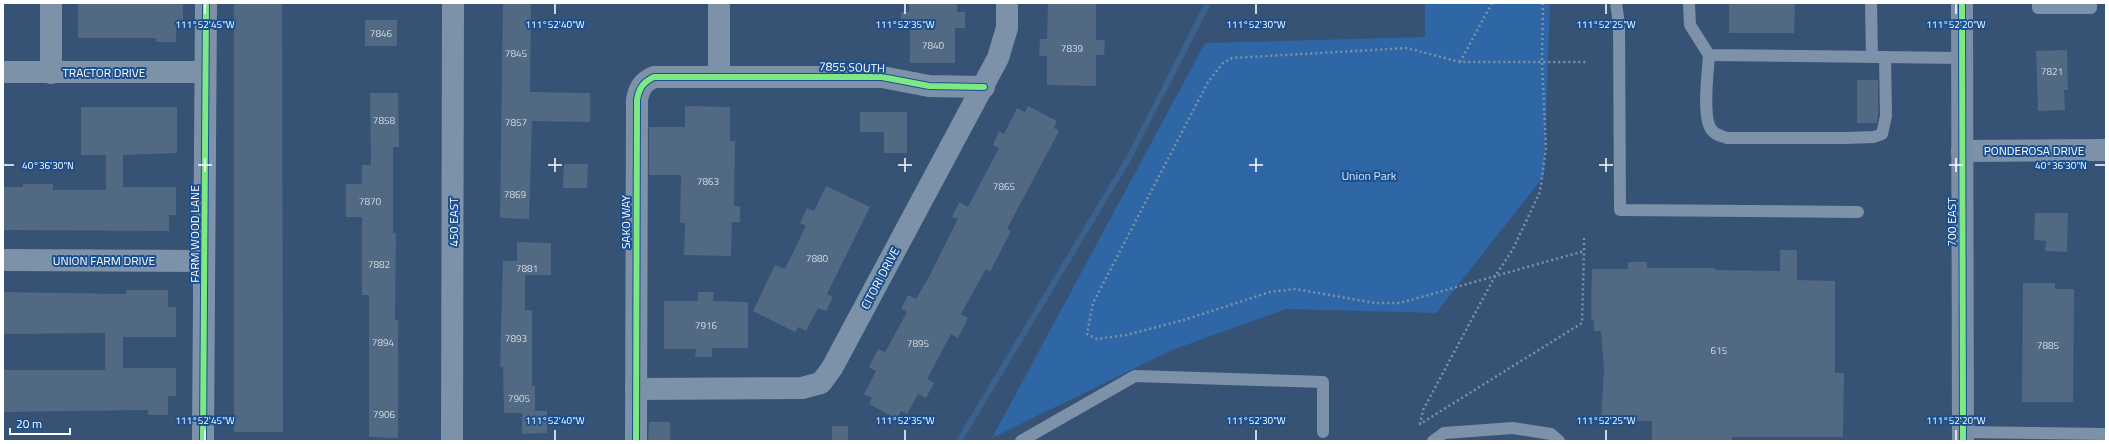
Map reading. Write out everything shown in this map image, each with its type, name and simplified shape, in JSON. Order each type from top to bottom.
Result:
[{"type":"main road","name":"700 EAST","points":[[1962,3],[1963,437]]},
{"type":"street","points":[[51,3],[51,72]]},
{"type":"street","name":"FARM WOOD LANE","points":[[204,441],[206,3]]},
{"type":"street","name":"450 EAST","points":[[452,441],[453,3]]},
{"type":"street","points":[[719,3],[719,76]]},
{"type":"street","name":"CITORI DRIVE","points":[[636,389],[802,388],[821,383],[832,368],[930,183],[984,87],[998,58],[1007,28],[1007,3]]},
{"type":"street","name":"TRACTOR DRIVE","points":[[3,72],[206,72]]},
{"type":"street","name":"7855 SOUTH","points":[[719,76],[882,77],[929,86],[984,87]]},
{"type":"street","name":"SAKO WAY","points":[[636,441],[637,108],[639,89],[645,81],[654,77],[719,76]]},
{"type":"street","name":"PONDEROSA DRIVE","points":[[1962,151],[2106,150]]},
{"type":"street","name":"UNION FARM DRIVE","points":[[3,260],[204,261]]},
{"type":"lane","points":[[1616,3],[1618,24],[1620,210],[1858,212]]},
{"type":"lane","points":[[1689,3],[1690,25],[1709,55],[1707,118],[1711,129],[1719,136],[1727,138],[1845,138],[1874,137],[1882,134],[1886,116],[1886,57]]},
{"type":"lane","points":[[1871,3],[1872,57]]},
{"type":"lane","points":[[2038,3],[2038,8],[2091,8],[2091,3]]},
{"type":"lane","points":[[1709,55],[1961,58]]},
{"type":"lane","points":[[1021,441],[1135,376],[1323,382],[1323,432]]},
{"type":"lane","points":[[1433,441],[1444,433],[1513,428],[1552,434],[1559,441]]},
{"type":"lane","points":[[1963,437],[2058,437],[2106,434]]},
{"type":"path","points":[[1460,62],[1492,3]]},
{"type":"path","points":[[1543,3],[1542,62],[1546,148],[1540,192],[1513,249],[1494,278],[1423,410],[1420,424],[1582,323],[1584,238]]},
{"type":"path","points":[[1584,251],[1494,278],[1400,303],[1375,303],[1295,290],[1270,292],[1184,320],[1126,335],[1097,339],[1087,334],[1094,303],[1208,82],[1223,63],[1232,58],[1406,48],[1460,62],[1587,62]]},
{"type":"green space","name":"Union Park","points":[[1425,3],[1550,3],[1544,176],[1436,313],[1286,309],[1172,350],[992,438],[1205,43],[1425,37]]},
{"type":"building","points":[[78,3],[183,3],[183,24],[176,24],[176,42],[156,42],[156,38],[78,38]]},
{"type":"building","points":[[234,3],[282,3],[283,432],[234,432]]},
{"type":"building","points":[[503,3],[531,3],[530,92],[590,93],[590,122],[532,121],[529,219],[500,218]]},
{"type":"building","points":[[909,3],[957,3],[957,12],[965,12],[965,28],[955,28],[955,63],[910,63],[910,28],[901,28],[901,12],[909,12]]},
{"type":"building","points":[[1048,3],[1096,3],[1096,40],[1105,40],[1104,55],[1096,55],[1096,86],[1047,85],[1047,56],[1039,56],[1040,39],[1047,39]]},
{"type":"building","points":[[1729,3],[1795,3],[1794,33],[1729,33]]},
{"type":"building","points":[[365,20],[397,20],[397,46],[365,46]]},
{"type":"building","points":[[2067,50],[2068,90],[2064,90],[2065,110],[2038,111],[2036,51]]},
{"type":"building","points":[[1857,80],[1878,80],[1877,123],[1857,123]]},
{"type":"building","points":[[370,93],[398,93],[399,147],[393,147],[393,233],[396,233],[395,320],[398,320],[398,438],[369,437],[369,295],[362,295],[362,217],[346,217],[346,184],[362,184],[362,165],[371,165]]},
{"type":"building","points":[[685,106],[730,107],[730,141],[735,141],[734,206],[740,206],[740,222],[732,222],[731,256],[684,255],[685,223],[680,223],[681,175],[649,175],[649,127],[685,127]]},
{"type":"building","points":[[1028,106],[1057,121],[1054,128],[1059,131],[1007,229],[1011,231],[990,272],[986,269],[961,314],[968,318],[958,338],[951,334],[927,379],[934,383],[926,398],[918,394],[907,414],[901,411],[897,419],[869,404],[872,398],[864,394],[876,371],[869,367],[878,349],[885,352],[907,312],[901,309],[908,295],[916,299],[930,275],[958,219],[952,217],[959,202],[968,207],[999,148],[993,145],[999,131],[1004,134],[1017,108],[1025,112]]},
{"type":"building","points":[[81,107],[177,107],[177,153],[123,155],[123,187],[176,187],[176,215],[169,215],[169,231],[3,230],[3,187],[23,187],[23,184],[53,184],[53,190],[106,190],[106,155],[81,155]]},
{"type":"building","points":[[860,112],[907,112],[907,153],[884,153],[884,132],[860,132]]},
{"type":"building","points":[[564,164],[588,164],[587,188],[563,188]]},
{"type":"building","points":[[826,186],[870,207],[827,294],[833,297],[826,311],[818,308],[806,331],[798,327],[795,332],[753,311],[775,265],[785,269],[806,226],[800,223],[807,208],[814,211]]},
{"type":"building","points":[[2035,213],[2068,213],[2067,252],[2045,251],[2046,241],[2034,240]]},
{"type":"building","points":[[517,242],[551,243],[551,275],[525,275],[525,310],[532,310],[532,386],[535,386],[535,411],[547,411],[547,433],[522,434],[522,413],[504,413],[503,367],[500,367],[503,261],[517,261]]},
{"type":"building","points":[[1780,250],[1797,250],[1797,280],[1835,281],[1835,373],[1844,373],[1843,437],[1732,437],[1732,441],[1652,441],[1652,421],[1601,421],[1604,369],[1601,331],[1594,331],[1594,320],[1591,319],[1592,269],[1628,269],[1628,262],[1647,262],[1647,268],[1715,268],[1715,270],[1780,271]]},
{"type":"building","points":[[2023,283],[2055,283],[2055,289],[2074,289],[2073,402],[2022,402]]},
{"type":"building","points":[[126,290],[168,290],[168,307],[176,307],[176,337],[123,337],[123,368],[176,368],[176,396],[168,396],[168,415],[148,415],[148,410],[3,412],[3,370],[105,370],[105,333],[3,334],[3,292],[126,294]]},
{"type":"building","points":[[698,292],[714,292],[713,301],[748,302],[748,348],[712,348],[712,357],[695,357],[696,349],[664,349],[664,301],[698,301]]},
{"type":"building","points":[[649,422],[670,422],[670,441],[648,441]]},
{"type":"building","points":[[832,426],[848,426],[848,441],[832,441]]},
{"type":"waterway","points":[[959,441],[1129,158],[1208,3]]},
{"type":"cycle path","points":[[203,441],[206,3]]},
{"type":"cycle path","points":[[1962,3],[1963,441]]},
{"type":"cycle path","points":[[636,441],[637,100],[640,89],[644,83],[654,77],[882,77],[929,86],[984,87]]}]
